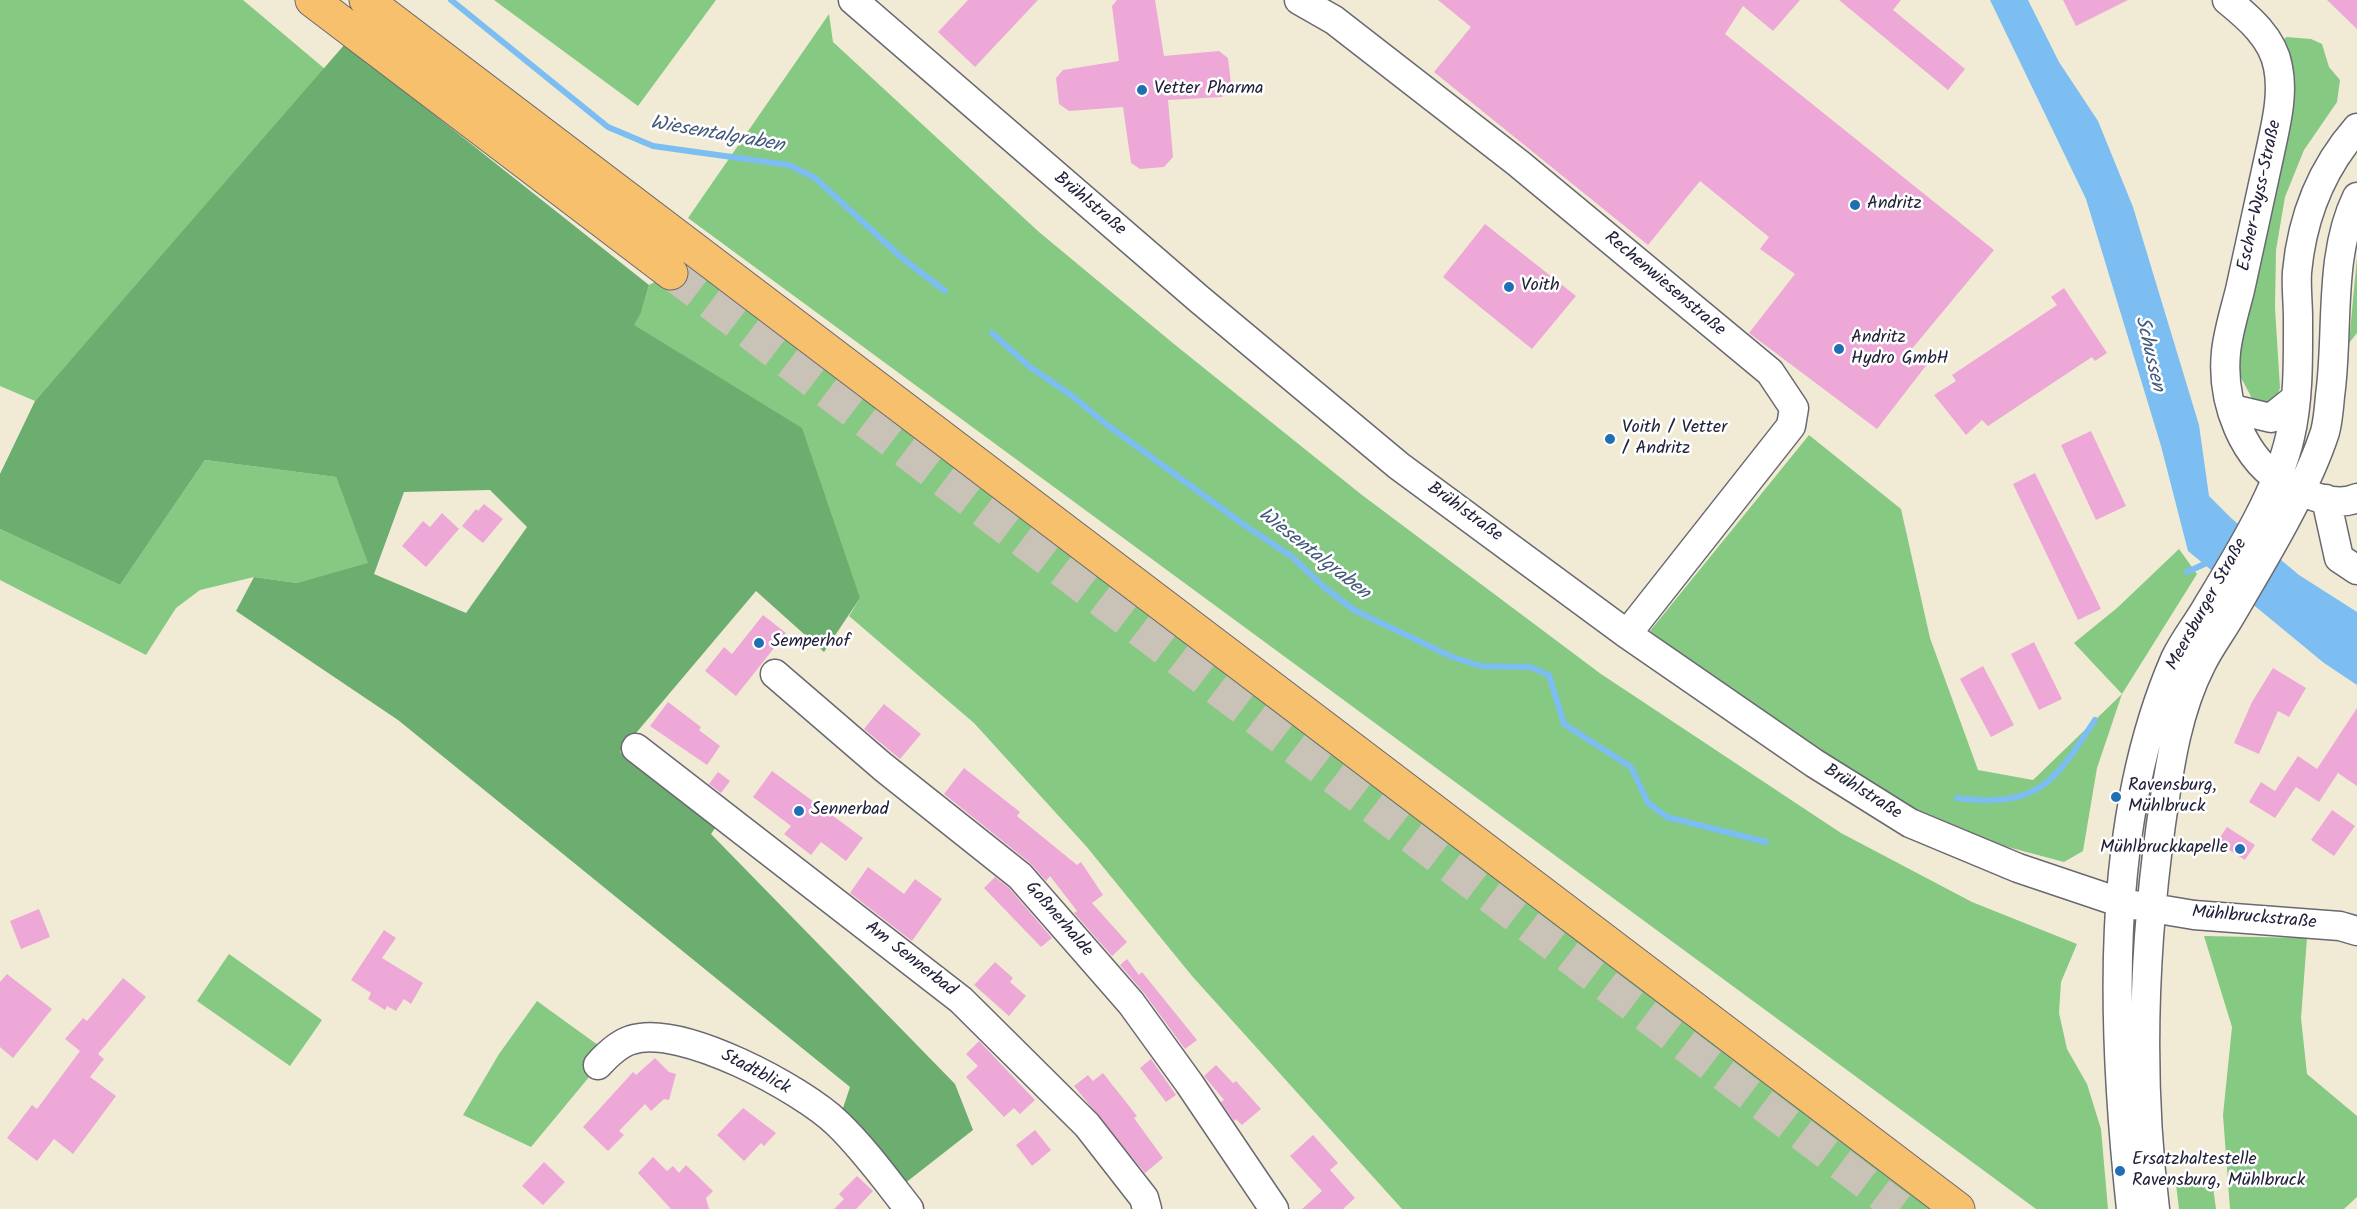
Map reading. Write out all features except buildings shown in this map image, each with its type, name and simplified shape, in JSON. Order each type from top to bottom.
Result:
[{"type":"highway","points":[[312,0],[671,273]]},
{"type":"highway","points":[[366,0],[1958,1209]]},
{"type":"street","name":"Brühlstraße","points":[[853,0],[1110,223],[1400,466],[1627,634],[1814,763],[1911,823],[2019,868],[2122,903],[2150,909]]},
{"type":"street","name":"Rechenwiesenstraße","points":[[1299,0],[1334,20],[1518,164],[1770,372],[1794,408],[1791,426],[1627,634]]},
{"type":"street","name":"Escher-Wyss-Straße","points":[[2227,0],[2257,24],[2278,66],[2279,100],[2279,111],[2226,353],[2229,399],[2238,430],[2247,445],[2262,466],[2288,484]]},
{"type":"street","name":"Meersburger Straße","points":[[2288,484],[2290,438],[2298,365],[2297,272],[2312,200],[2338,149],[2357,128]]},
{"type":"street","name":"Meersburger Straße","points":[[2155,1209],[2146,1138],[2143,1041],[2150,909],[2169,773],[2181,717],[2219,612],[2288,484],[2317,455],[2326,429],[2333,376],[2338,266],[2357,197]]},
{"type":"street","points":[[2233,409],[2271,418],[2296,398]]},
{"type":"street","points":[[2288,484],[2326,499],[2344,502],[2357,498]]},
{"type":"street","points":[[2326,499],[2339,558],[2357,570]]},
{"type":"street","name":"Meersburger Straße","points":[[2131,1209],[2121,1117],[2119,966],[2122,903],[2134,801],[2152,714],[2177,654],[2219,612]]},
{"type":"street","name":"Goßnerhalde","points":[[781,678],[883,766],[1020,876],[1131,1003],[1202,1101],[1274,1209]]},
{"type":"street","name":"Am Sennerbad","points":[[636,748],[962,1000],[1087,1125],[1144,1198],[1147,1209]]},
{"type":"street","name":"Mühlbruckstraße","points":[[2150,909],[2340,926],[2357,931]]},
{"type":"street","name":"Stadtblick","points":[[598,1065],[609,1053],[630,1040],[654,1037],[711,1050],[768,1076],[838,1123],[909,1209]]},
{"type":"green space","points":[[0,0],[243,0],[325,69],[35,401],[0,386]]},
{"type":"green space","points":[[494,0],[716,0],[638,106]]},
{"type":"green space","points":[[829,14],[833,42],[1039,232],[1362,495],[1601,674],[1841,833],[1972,902],[2077,944],[2061,982],[2059,1013],[2067,1049],[2087,1084],[2101,1129],[2108,1209],[2036,1209],[688,218]]},
{"type":"green space","points":[[2286,37],[2311,39],[2322,44],[2329,67],[2340,80],[2337,102],[2304,150],[2285,197],[2276,250],[2275,308],[2280,388],[2275,402],[2255,404],[2239,374],[2237,336],[2279,46]]},
{"type":"green space","points":[[345,44],[649,285],[641,313],[634,325],[802,428],[860,598],[824,652],[756,591],[620,752],[721,819],[711,834],[955,1084],[973,1130],[895,1191],[838,1123],[850,1087],[398,720],[236,611],[254,577],[297,583],[368,563],[336,477],[205,460],[120,585],[0,529],[0,474],[35,401]],"holes":[[[490,490],[527,527],[466,613],[374,574],[404,492]]]},
{"type":"green space","points":[[2357,257],[2357,333],[2349,343]]},
{"type":"green space","points":[[690,263],[1935,1209],[1402,1209],[1192,976],[1086,846],[974,723],[849,616],[860,598],[633,325],[641,313],[649,285]]},
{"type":"green space","points":[[1809,435],[1901,509],[1930,638],[1978,770],[2033,780],[2122,694],[2097,768],[2083,851],[2064,862],[2004,846],[1904,804],[1818,757],[1650,631]]},
{"type":"green space","points":[[205,460],[336,477],[369,564],[297,583],[254,577],[200,590],[176,608],[146,655],[0,580],[0,529],[120,585]]},
{"type":"green space","points":[[2179,549],[2197,574],[2122,694],[2074,643],[2117,608]]},
{"type":"green space","points":[[2204,936],[2307,938],[2301,1018],[2307,1074],[2357,1116],[2357,1197],[2344,1209],[2230,1209],[2223,1115],[2232,1027]]},
{"type":"green space","points":[[229,954],[322,1020],[290,1066],[197,1001]]},
{"type":"green space","points":[[537,1001],[609,1053],[531,1147],[463,1115],[499,1054]]},
{"type":"green space","points":[[2175,1176],[2212,1179],[2216,1209],[2179,1209]]},
{"type":"water","name":"Schussen","points":[[1990,0],[2028,0],[2059,62],[2098,121],[2133,207],[2199,425],[2209,496],[2231,518],[2299,575],[2357,612],[2357,685],[2324,663],[2188,551],[2161,446],[2086,199]]},
{"type":"waterway","name":"Wiesentalgraben","points":[[451,0],[608,127],[653,146],[789,165],[815,178],[902,258],[945,291]]},
{"type":"waterway","name":"Wiesentalgraben","points":[[992,333],[1030,367],[1071,395],[1106,424],[1247,527],[1291,556],[1324,587],[1354,610],[1452,657],[1481,666],[1530,667],[1549,675],[1564,724],[1631,767],[1648,803],[1667,817],[1766,842]]},
{"type":"waterway","name":"Wiesentalgraben","points":[[2187,572],[2211,561]]},
{"type":"waterway","name":"Wiesentalgraben","points":[[1957,798],[2007,799],[2025,795],[2041,787],[2067,761],[2095,720]]},
{"type":"tunnel","points":[[671,273],[1900,1209]]},
{"type":"place","name":"Vetter Pharma","points":[[1142,90]]},
{"type":"place","name":"Andritz","points":[[1855,205]]},
{"type":"place","name":"Voith","points":[[1509,287]]},
{"type":"place","name":"Andritz Hydro GmbH","points":[[1839,349]]},
{"type":"place","name":"Voith / Vetter / Andritz","points":[[1610,439]]},
{"type":"place","name":"Semperhof","points":[[759,643]]},
{"type":"place","name":"Ravensburg, Mühlbruck","points":[[2116,797]]},
{"type":"place","name":"Sennerbad","points":[[799,811]]},
{"type":"place","name":"Mühlbruckkapelle","points":[[2240,849]]},
{"type":"place","name":"Ersatzhaltestelle Ravensburg, Mühlbruck","points":[[2120,1171]]}]
